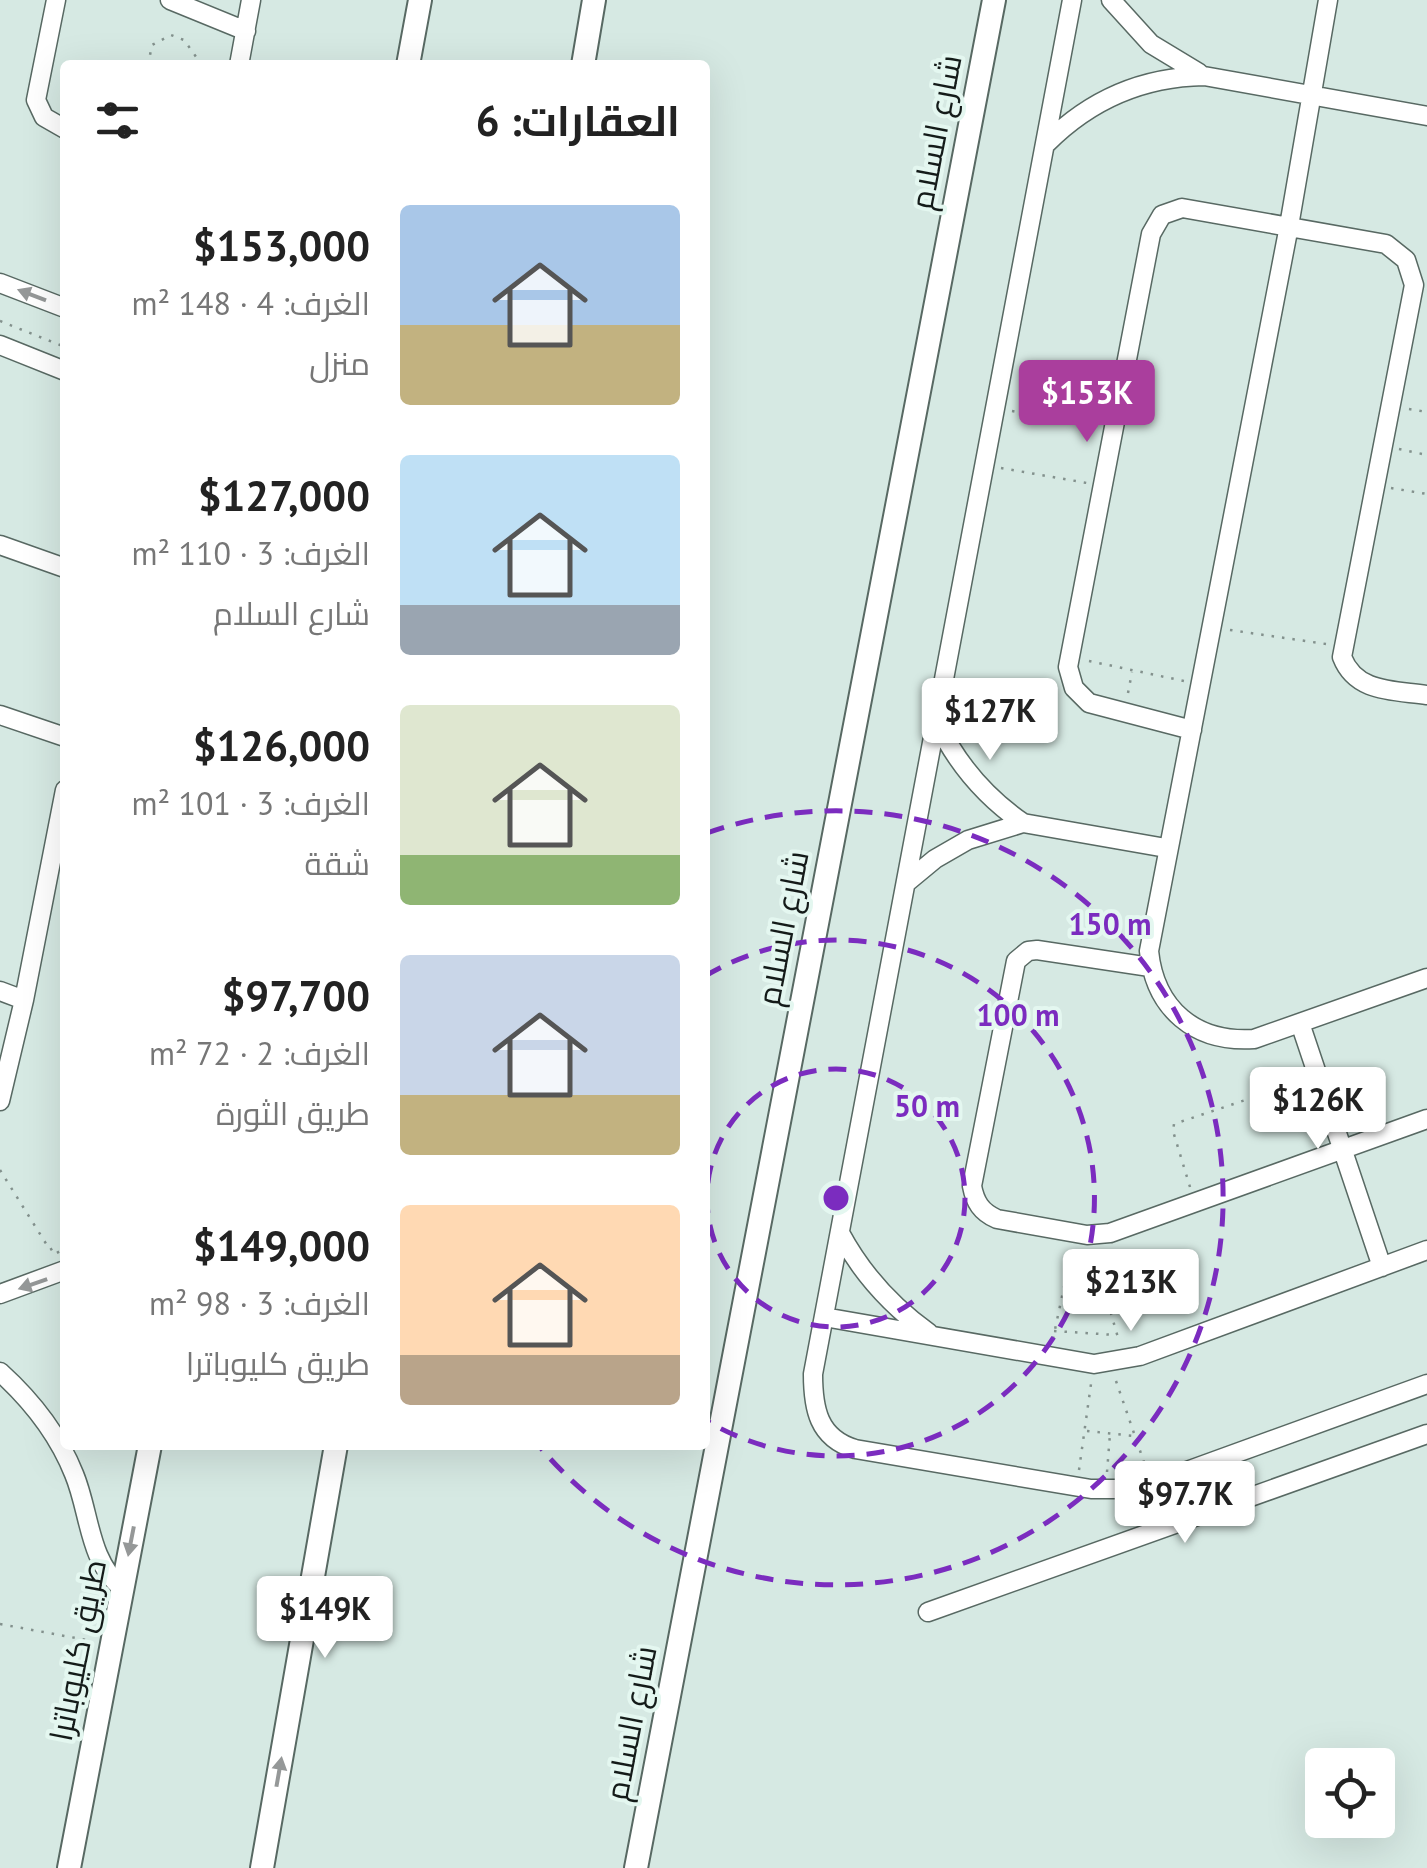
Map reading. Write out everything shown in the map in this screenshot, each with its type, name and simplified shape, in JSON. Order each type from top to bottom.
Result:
[{"type":"main road","points":[[410,54],[420,0]]},
{"type":"main road","points":[[583,60],[594,0]]},
{"type":"main road","name":"شارع السلام","points":[[636,1868],[994,0]]},
{"type":"main road","name":"طريق كليوباترا","points":[[68,1868],[149,1450]]},
{"type":"main road","points":[[262,1868],[335,1450]]},
{"type":"street","points":[[56,0],[36,100],[44,117],[60,126]]},
{"type":"street","points":[[170,0],[246,30]]},
{"type":"street","points":[[240,60],[252,0]]},
{"type":"street","points":[[1072,0],[824,1316],[813,1388],[818,1416],[832,1438],[855,1448],[1106,1490],[1151,1484],[1427,1384]]},
{"type":"street","points":[[1111,0],[1151,44],[1204,76]]},
{"type":"street","points":[[1328,0],[1148,951],[1150,967],[1165,1001],[1194,1028],[1233,1040],[1254,1039],[1427,978]]},
{"type":"street","points":[[1047,143],[1092,106],[1127,88],[1165,78],[1204,76],[1427,116]]},
{"type":"street","points":[[1192,730],[1099,708],[1080,697],[1070,678],[1070,656],[1151,234],[1162,216],[1182,208],[1386,244],[1398,251],[1412,270],[1414,284],[1343,646],[1347,668],[1359,682],[1427,694]]},
{"type":"street","points":[[0,283],[60,306]]},
{"type":"street","points":[[0,346],[60,368]]},
{"type":"street","points":[[0,545],[60,566]]},
{"type":"street","points":[[0,715],[60,735]]},
{"type":"street","points":[[936,720],[965,771],[992,800],[1022,823]]},
{"type":"street","points":[[0,1101],[60,816]]},
{"type":"street","points":[[906,883],[935,859],[968,840],[1022,823],[1166,848]]},
{"type":"street","points":[[1150,967],[1036,950],[1021,955],[1012,968],[974,1175],[974,1197],[987,1215],[1082,1234],[1122,1230],[1427,1119]]},
{"type":"street","points":[[0,991],[24,1000]]},
{"type":"street","points":[[1300,1023],[1382,1267]]},
{"type":"street","points":[[840,1233],[880,1291],[933,1336]]},
{"type":"street","points":[[824,1316],[1110,1363],[1427,1250]]},
{"type":"street","points":[[0,1294],[60,1269]]},
{"type":"street","points":[[0,1372],[34,1407],[60,1445]]},
{"type":"street","points":[[928,1612],[1427,1434]]},
{"type":"street","points":[[63,1450],[82,1494],[98,1556],[110,1578],[122,1588]]},
{"type":"path","points":[[149,60],[152,44],[171,35],[184,40],[198,60]]},
{"type":"path","points":[[0,321],[60,345]]},
{"type":"path","points":[[996,408],[1114,429]]},
{"type":"path","points":[[1382,446],[1427,455]]},
{"type":"path","points":[[985,465],[1103,486]]},
{"type":"path","points":[[1374,485],[1427,494]]},
{"type":"path","points":[[1212,627],[1343,646]]},
{"type":"path","points":[[1070,656],[1200,684]]},
{"type":"path","points":[[1124,714],[1133,670]]},
{"type":"path","points":[[1195,1203],[1172,1131],[1174,1124],[1318,1075]]},
{"type":"path","points":[[0,1170],[50,1250],[55,1247],[60,1257]]},
{"type":"path","points":[[1049,1356],[1070,1260],[1082,1234]]},
{"type":"path","points":[[1076,1487],[1084,1430],[1118,1336],[1096,1263],[1082,1234]]},
{"type":"path","points":[[1070,1260],[1096,1263]]},
{"type":"path","points":[[1062,1297],[1108,1303]]},
{"type":"path","points":[[1054,1332],[1118,1336]]},
{"type":"path","points":[[1110,1363],[1151,1484]]},
{"type":"path","points":[[1084,1430],[1135,1436]]},
{"type":"path","points":[[1106,1490],[1110,1434]]},
{"type":"path","points":[[0,1624],[112,1645]]}]
